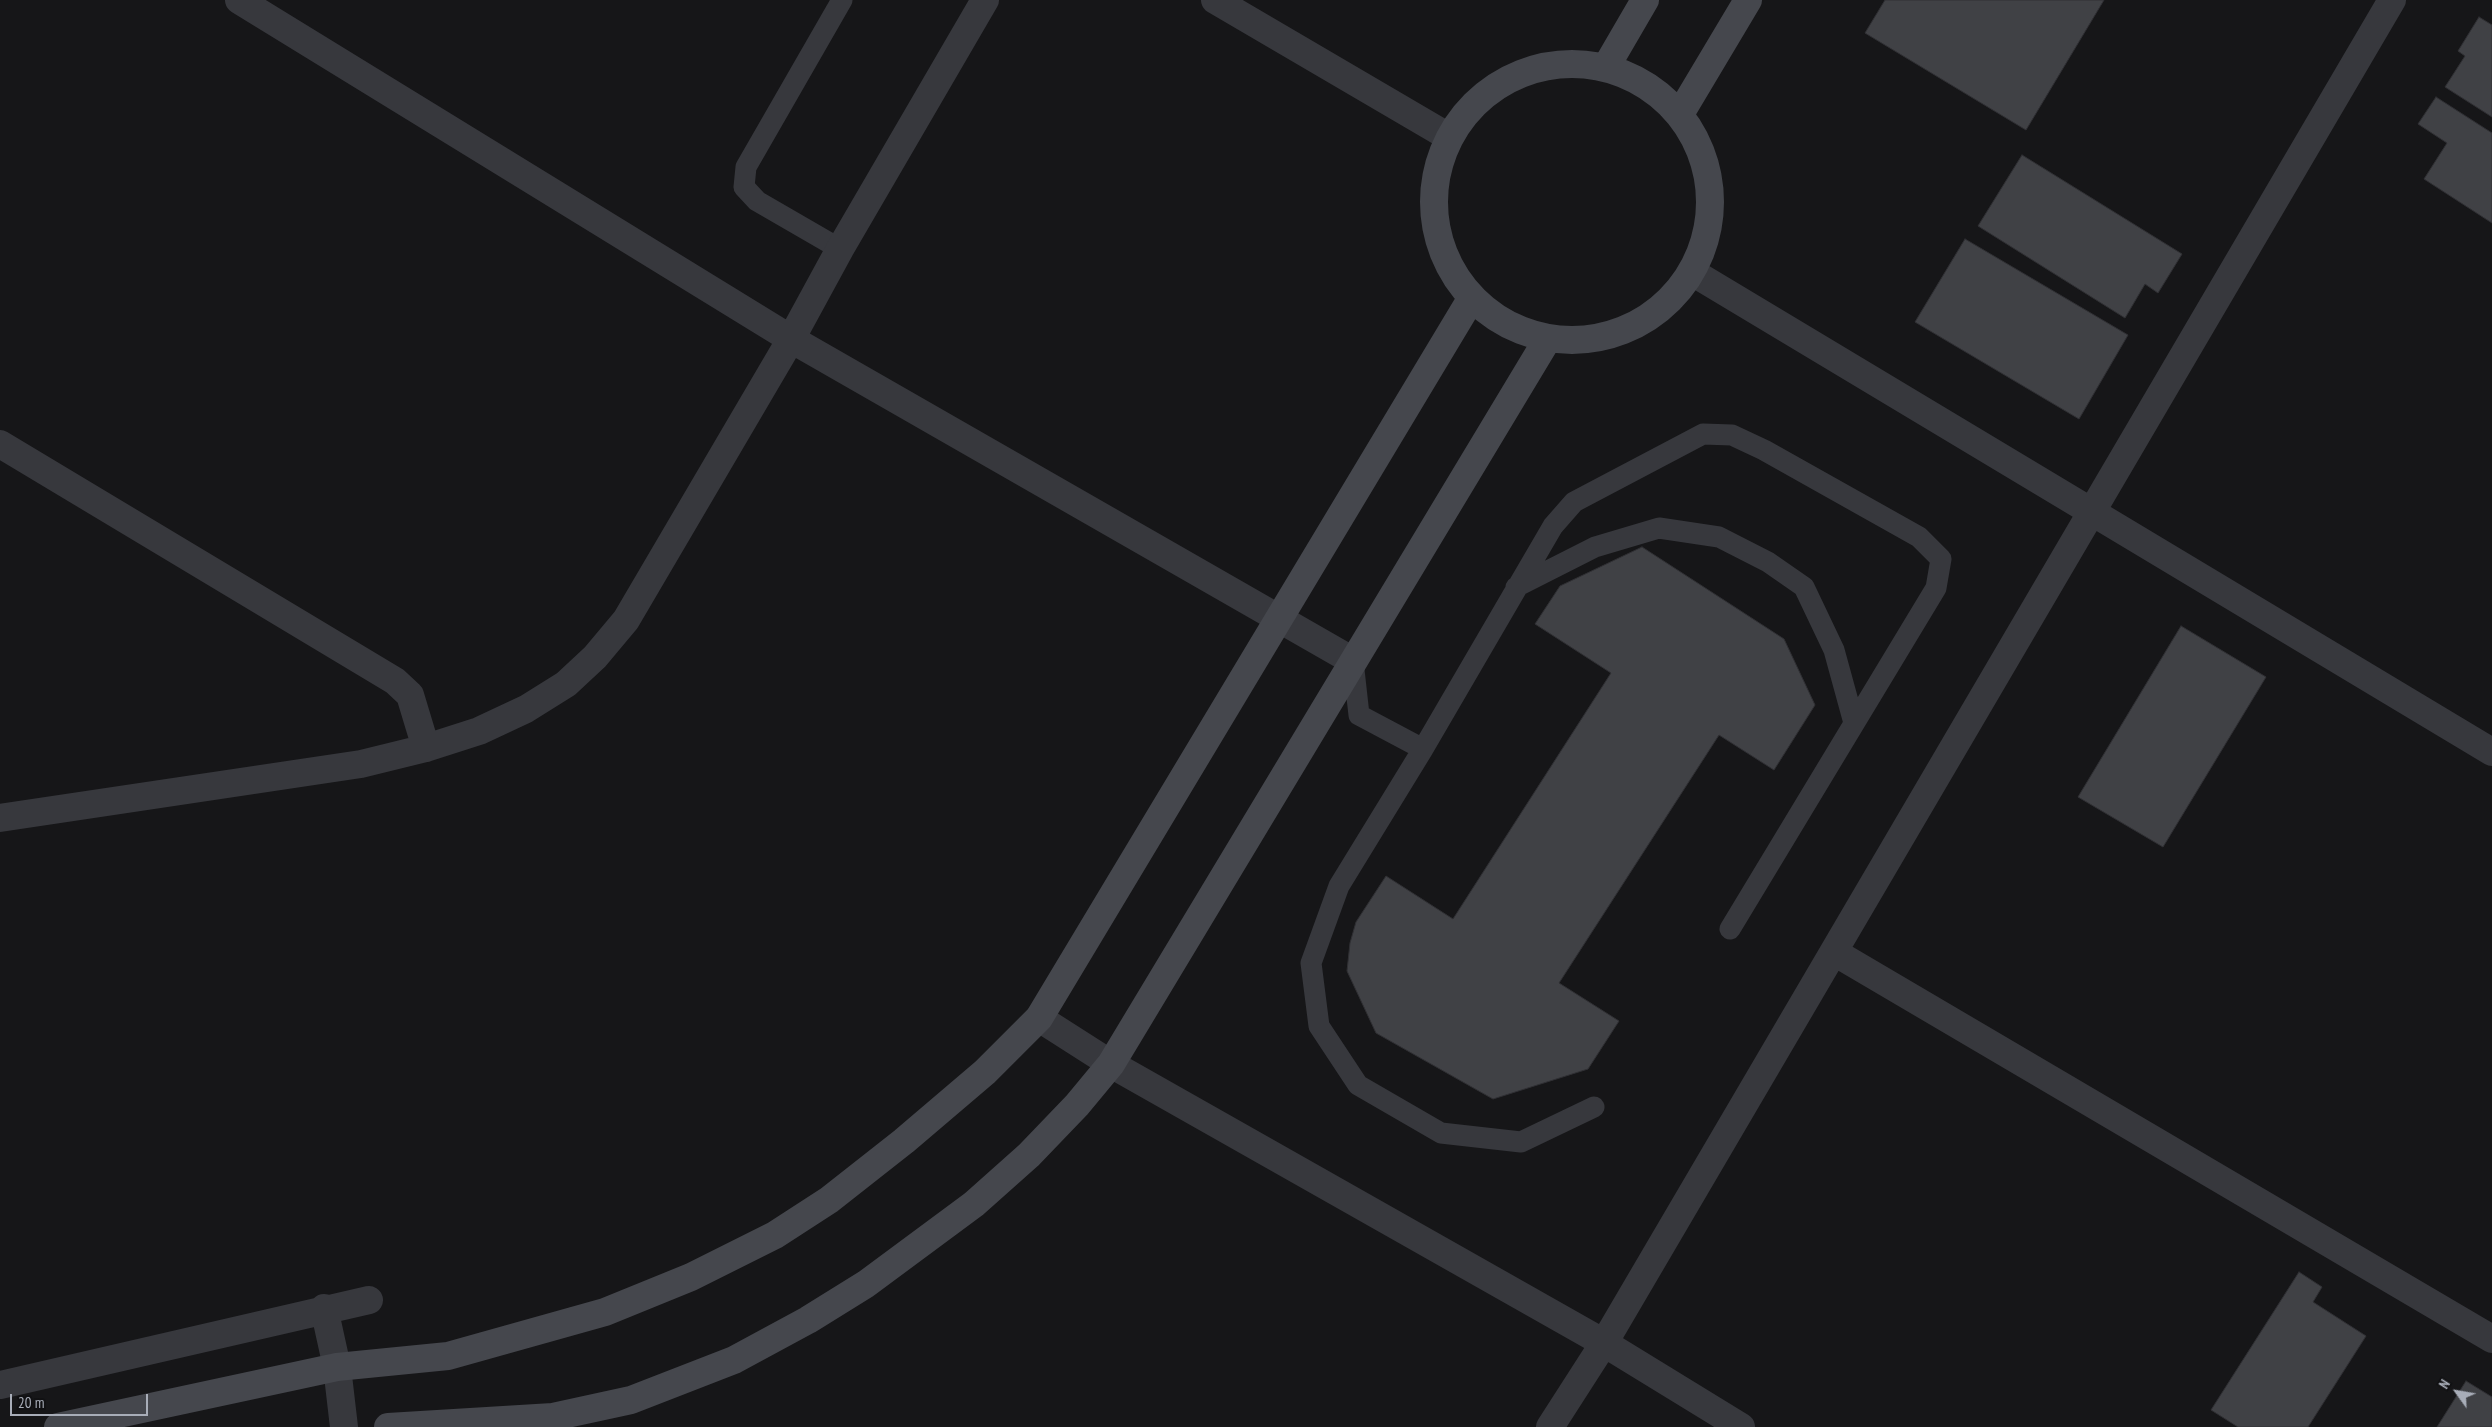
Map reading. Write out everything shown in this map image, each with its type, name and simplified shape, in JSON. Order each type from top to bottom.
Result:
[{"type":"main road","points":[[1606,67],[1645,0]]},
{"type":"main road","points":[[1680,114],[1748,0]]},
{"type":"main road","points":[[1569,62],[1606,67],[1633,77],[1653,89],[1680,114],[1701,150],[1710,191],[1707,233],[1692,272],[1665,305],[1630,328],[1589,340],[1547,340],[1511,327],[1494,318],[1471,299],[1446,263],[1434,222],[1435,178],[1449,137],[1471,106],[1499,83],[1533,68],[1569,62]]},
{"type":"main road","points":[[58,1427],[337,1367],[448,1356],[605,1312],[691,1277],[774,1235],[828,1200],[904,1141],[985,1072],[1039,1018],[1471,299]]},
{"type":"main road","points":[[388,1427],[553,1417],[631,1400],[734,1360],[808,1320],[866,1284],[974,1204],[1030,1155],[1077,1105],[1111,1064],[1547,340]]},
{"type":"street","points":[[239,0],[791,339],[1353,662]]},
{"type":"street","points":[[0,818],[361,764],[426,748],[479,730],[526,709],[566,684],[595,657],[626,620],[791,339],[840,249],[985,0]]},
{"type":"street","points":[[1215,0],[1449,137]]},
{"type":"street","points":[[1550,1427],[1604,1343],[2392,0]]},
{"type":"street","points":[[1692,272],[2492,752]]},
{"type":"street","points":[[0,444],[395,681],[410,695],[426,748]]},
{"type":"street","points":[[1834,952],[2492,1339]]},
{"type":"street","points":[[1039,1018],[1111,1064],[1604,1343],[1741,1427]]},
{"type":"street","points":[[0,1385],[324,1308],[369,1300]]},
{"type":"street","points":[[324,1308],[337,1367],[344,1427]]},
{"type":"lane","points":[[840,249],[757,201],[744,188],[746,167],[842,0]]},
{"type":"lane","points":[[1594,1107],[1521,1142],[1441,1133],[1358,1086],[1319,1026],[1311,964],[1339,886],[1423,749],[1553,526],[1574,502],[1704,434],[1732,435],[1764,450],[1919,537],[1941,559],[1936,588],[1730,929]]},
{"type":"lane","points":[[1516,587],[1595,547],[1659,528],[1719,538],[1768,562],[1804,587],[1834,650],[1854,723]]},
{"type":"lane","points":[[1353,662],[1359,715],[1423,749]]},
{"type":"building","points":[[1885,0],[2104,0],[2026,130],[1865,33]]},
{"type":"building","points":[[2479,17],[2492,25],[2492,117],[2445,87],[2465,56],[2458,51]]},
{"type":"building","points":[[2436,97],[2492,133],[2492,223],[2424,179],[2447,143],[2418,124]]},
{"type":"building","points":[[2022,155],[2182,254],[2158,293],[2145,284],[2125,318],[1978,226]]},
{"type":"building","points":[[1965,239],[2128,335],[2079,419],[1915,322]]},
{"type":"building","points":[[1642,547],[1784,639],[1815,705],[1774,770],[1719,735],[1559,983],[1619,1021],[1588,1069],[1493,1099],[1376,1033],[1347,971],[1350,943],[1356,922],[1386,876],[1453,919],[1611,673],[1535,624],[1560,586]]},
{"type":"building","points":[[2181,626],[2266,677],[2163,847],[2078,797]]},
{"type":"building","points":[[2299,1272],[2322,1287],[2313,1302],[2366,1336],[2308,1427],[2238,1427],[2211,1410]]},
{"type":"building","points":[[2466,1381],[2492,1397],[2492,1427],[2437,1427]]}]
